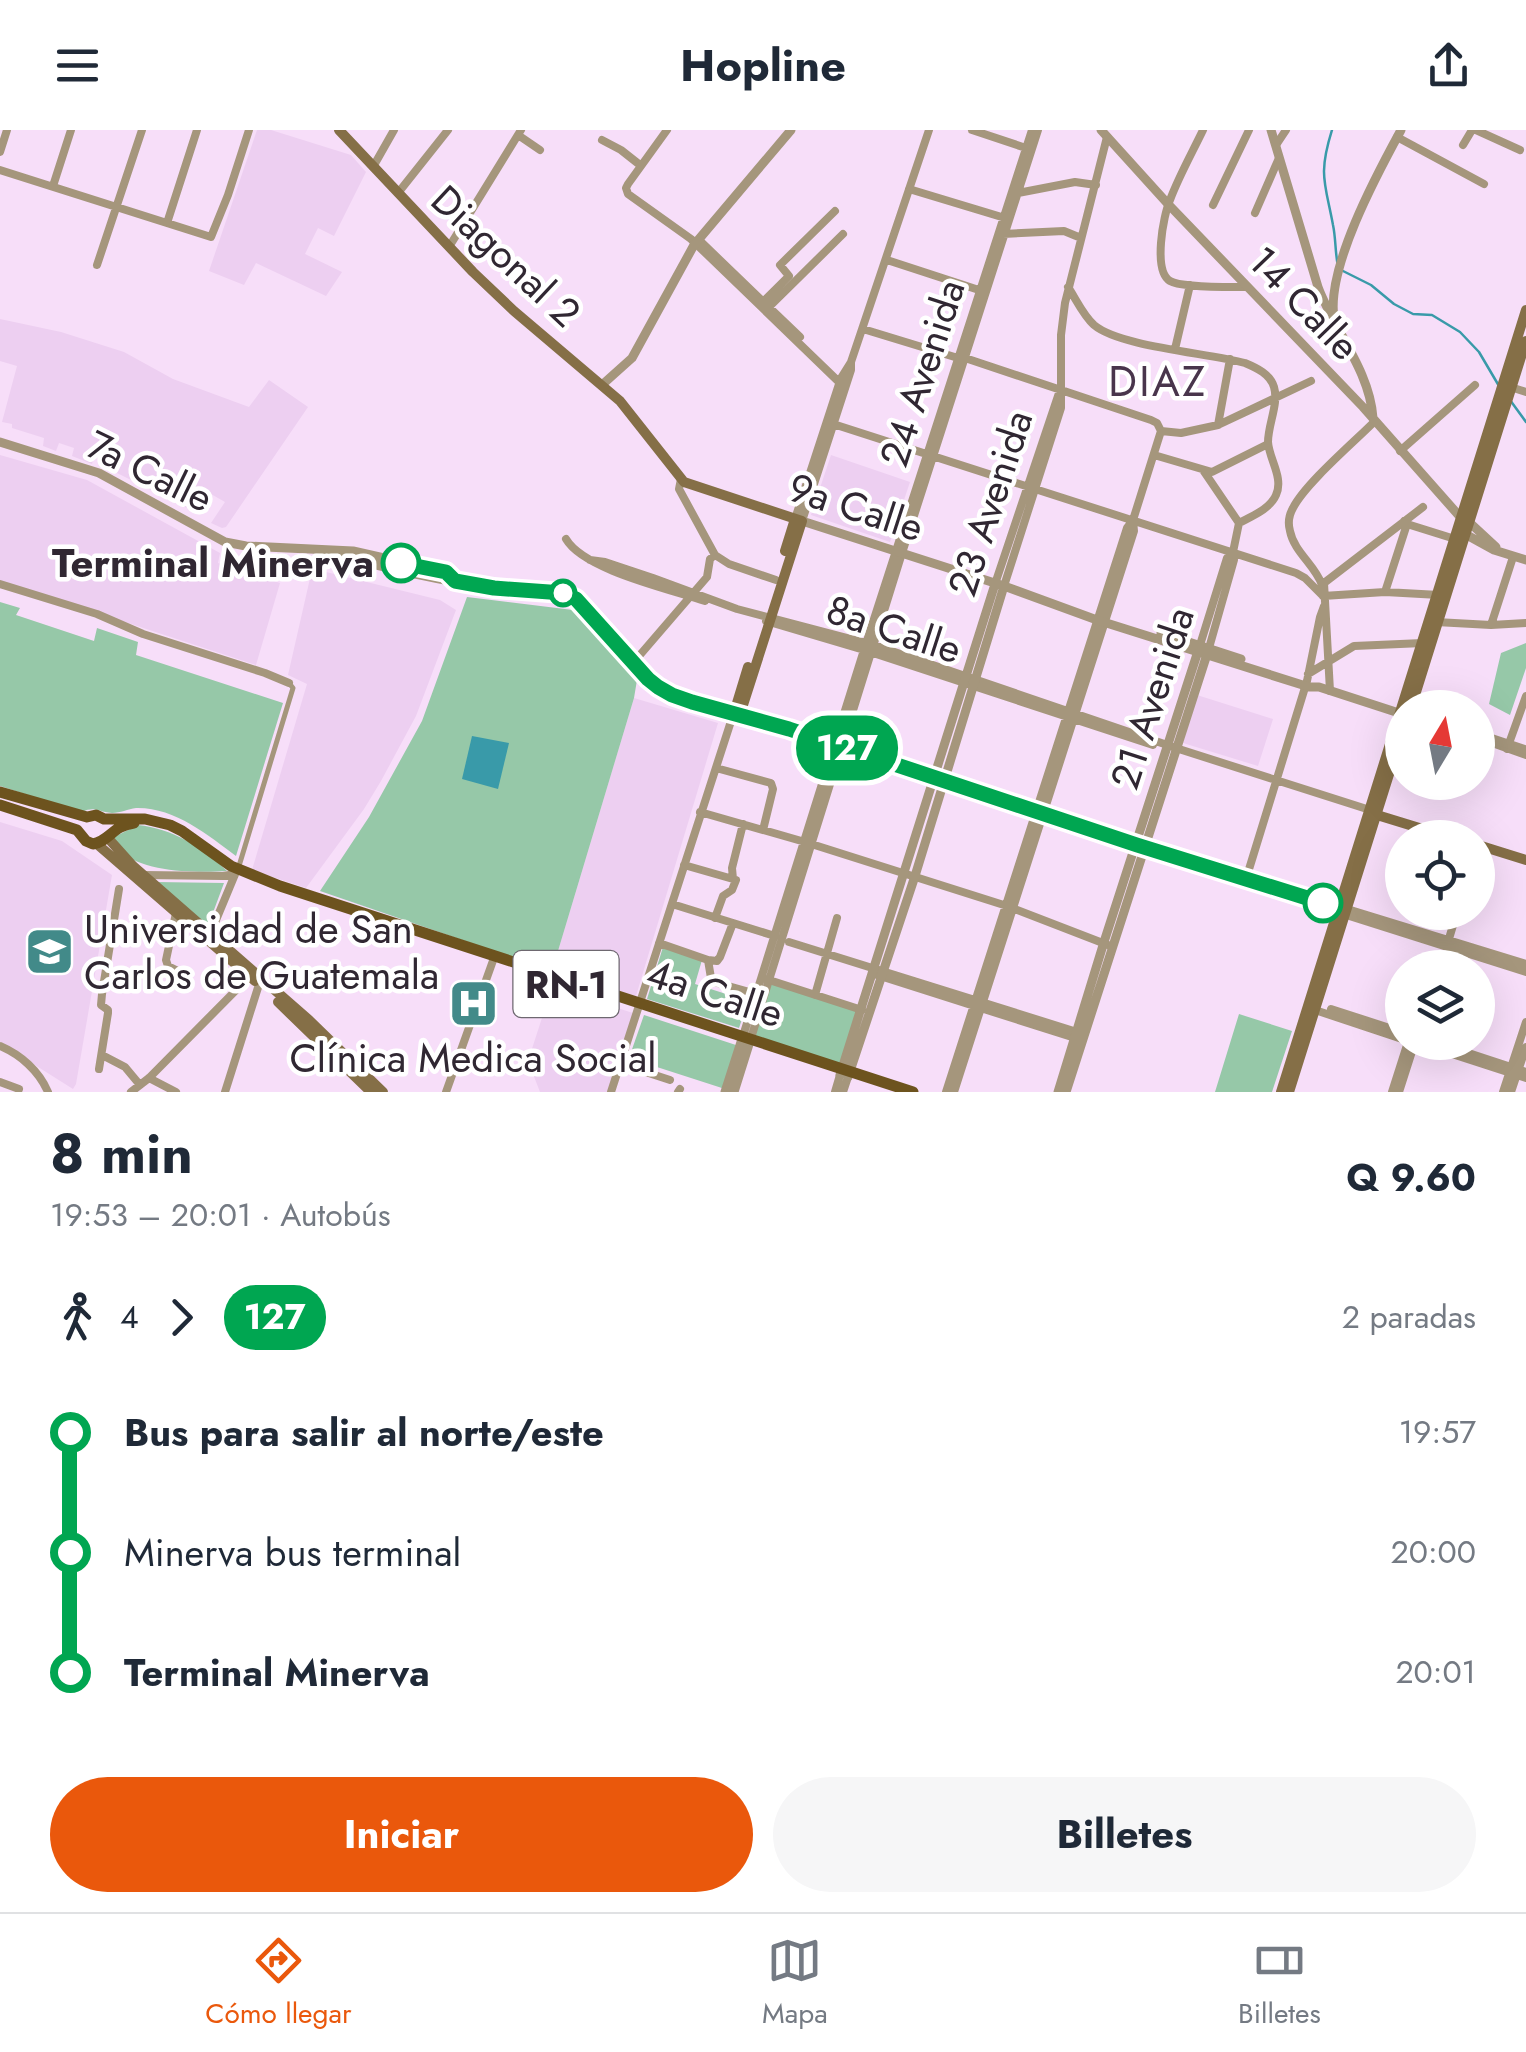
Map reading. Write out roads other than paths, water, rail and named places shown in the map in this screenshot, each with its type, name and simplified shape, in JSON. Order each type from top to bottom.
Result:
[{"type":"main road","name":"Diagonal 2","points":[[340,130],[397,194],[514,311],[603,384],[681,479]]},
{"type":"main road","points":[[1415,690],[1507,387],[1526,310]]},
{"type":"main road","points":[[1507,387],[1526,341]]},
{"type":"main road","name":"9a Calle","points":[[681,479],[799,520]]},
{"type":"main road","points":[[733,715],[744,705],[776,580],[799,520]]},
{"type":"main road","points":[[767,619],[799,520]]},
{"type":"main road","points":[[1374,813],[1424,643],[1434,622]]},
{"type":"main road","name":"7a Calle","points":[[733,715],[838,745],[1341,910]]},
{"type":"main road","points":[[1288,1092],[1341,910],[1385,782]]},
{"type":"main road","name":"RN-1","points":[[0,792],[104,819]]},
{"type":"main road","points":[[0,805],[68,826],[86,840],[104,838],[361,1077],[382,1092]]},
{"type":"main road","name":"8a Calle","points":[[1374,813],[1396,820]]},
{"type":"main road","points":[[82,834],[88,817]]},
{"type":"main road","name":"4a Calle","points":[[104,819],[136,818],[170,825],[236,872]]},
{"type":"main road","points":[[104,819],[109,827],[104,838]]},
{"type":"main road","name":"4a Calle","points":[[104,838],[124,825],[145,823],[162,827],[185,837],[236,872],[893,1092]]},
{"type":"main road","points":[[104,838],[176,914],[209,937]]},
{"type":"main road","points":[[1495,851],[1526,860]]},
{"type":"main road","points":[[1281,1092],[1312,1006]]},
{"type":"main road","name":"4a Calle","points":[[845,1074],[913,1092]]},
{"type":"main road","points":[[361,1077],[371,1092]]},
{"type":"street","points":[[0,152],[7,130]]},
{"type":"street","points":[[53,186],[71,130]]},
{"type":"street","points":[[97,266],[142,130]]},
{"type":"street","points":[[167,222],[197,130]]},
{"type":"street","points":[[0,170],[212,237],[248,130]]},
{"type":"street","points":[[373,167],[394,130]]},
{"type":"street","points":[[397,194],[448,130]]},
{"type":"street","points":[[666,130],[626,190],[630,197],[696,242],[844,381]]},
{"type":"street","points":[[603,384],[632,358],[696,242],[791,130]]},
{"type":"street","points":[[799,520],[928,130]]},
{"type":"street","points":[[972,130],[1026,148]]},
{"type":"street","name":"24 Avenida","points":[[734,1092],[746,1040],[838,745],[1026,148],[1035,130]]},
{"type":"street","name":"24 Avenida","points":[[1006,219],[1018,193],[1035,130]]},
{"type":"street","name":"23 Avenida","points":[[835,1092],[845,1074],[1000,585],[1062,408],[1061,336],[1068,286],[1107,136],[1119,130]]},
{"type":"street","points":[[1204,130],[1168,204],[1159,262],[1169,281],[1247,287]]},
{"type":"street","points":[[1213,205],[1249,130]]},
{"type":"street","points":[[1272,130],[1318,286],[1370,397],[1374,422],[1307,490],[1291,513],[1291,536],[1320,578],[1323,597],[1328,662],[1313,684]]},
{"type":"street","points":[[1276,146],[1286,130]]},
{"type":"street","points":[[1463,144],[1474,130],[1520,150]]},
{"type":"street","points":[[449,247],[520,132],[540,150]]},
{"type":"street","points":[[1338,330],[1332,308],[1336,282],[1368,191],[1399,133],[1484,184]]},
{"type":"street","name":"14 Calle","points":[[1107,136],[1363,407],[1463,529],[1502,552],[1526,560]]},
{"type":"street","points":[[602,140],[640,165]]},
{"type":"street","points":[[1254,213],[1279,158]]},
{"type":"street","points":[[1018,193],[1075,182],[1096,185]]},
{"type":"street","points":[[909,189],[1006,219]]},
{"type":"street","points":[[766,304],[789,276],[780,265],[835,211]]},
{"type":"street","points":[[1001,234],[1064,230],[1081,238]]},
{"type":"street","points":[[766,304],[843,234]]},
{"type":"street","points":[[696,242],[844,381]]},
{"type":"street","points":[[887,260],[983,291]]},
{"type":"street","points":[[1176,349],[1190,285]]},
{"type":"street","points":[[1068,286],[1088,319],[1100,329],[1128,339],[1230,359],[1259,369],[1272,381],[1275,397],[1268,444],[1278,479],[1276,495],[1261,511],[1239,523],[1202,470]]},
{"type":"street","points":[[864,329],[1151,420],[1161,429],[1181,432],[1218,426],[1311,382]]},
{"type":"street","points":[[1218,426],[1230,359]]},
{"type":"street","points":[[1400,451],[1475,385]]},
{"type":"street","points":[[1507,387],[1526,392]]},
{"type":"street","points":[[830,423],[1301,576],[1323,597],[1385,592],[1442,596]]},
{"type":"street","points":[[950,1092],[1102,618],[1134,531],[1161,429]]},
{"type":"street","name":"7a Calle","points":[[0,442],[100,473],[225,542],[353,551],[446,572],[455,581],[563,593],[576,599],[648,679],[672,695],[733,715]]},
{"type":"street","points":[[1154,455],[1212,472],[1268,444]]},
{"type":"street","points":[[633,663],[709,574],[712,552],[679,489],[681,479]]},
{"type":"street","points":[[1248,880],[1313,684],[1328,578],[1423,507]]},
{"type":"street","name":"9a Calle","points":[[799,520],[1385,708]]},
{"type":"street","name":"21 Avenida","points":[[1058,1092],[1234,560],[1232,552],[1239,523]]},
{"type":"street","points":[[1406,523],[1463,529]]},
{"type":"street","points":[[1385,592],[1406,523]]},
{"type":"street","name":"8a Calle","points":[[566,538],[590,560],[1374,813]]},
{"type":"street","name":"8a Calle","points":[[712,552],[730,564],[776,580]]},
{"type":"street","points":[[1492,625],[1512,556]]},
{"type":"street","points":[[0,584],[266,673],[293,688],[236,872],[209,937]]},
{"type":"street","points":[[1434,622],[1526,623]]},
{"type":"street","points":[[1313,684],[1328,662],[1354,646],[1424,643]]},
{"type":"street","points":[[1508,746],[1526,696]]},
{"type":"street","points":[[612,1092],[733,715]]},
{"type":"street","points":[[1495,742],[1526,753]]},
{"type":"street","points":[[716,768],[771,783],[763,830]]},
{"type":"street","points":[[700,812],[1010,907],[1108,945]]},
{"type":"street","points":[[716,918],[722,896],[735,885],[732,868],[743,824]]},
{"type":"street","name":"24 Avenida","points":[[765,979],[809,843]]},
{"type":"street","points":[[684,865],[733,879]]},
{"type":"street","points":[[144,874],[224,876],[236,872]]},
{"type":"street","points":[[99,1069],[108,1010],[101,1005],[119,889]]},
{"type":"street","points":[[672,904],[776,936]]},
{"type":"street","name":"7a Calle","points":[[1341,910],[1526,968]]},
{"type":"street","points":[[176,914],[166,960],[168,966],[182,974],[181,982]]},
{"type":"street","points":[[815,995],[837,918]]},
{"type":"street","points":[[659,944],[717,960],[733,923]]},
{"type":"street","points":[[1446,942],[1450,930]]},
{"type":"street","points":[[788,942],[1076,1035]]},
{"type":"street","name":"21 Avenida","points":[[1066,1092],[1108,945]]},
{"type":"street","points":[[446,1092],[494,958]]},
{"type":"street","points":[[708,960],[714,982],[746,991]]},
{"type":"street","name":"23 Avenida","points":[[843,1092],[862,1010],[878,973]]},
{"type":"street","points":[[130,1092],[256,978]]},
{"type":"street","points":[[225,1092],[256,978]]},
{"type":"street","points":[[765,979],[862,1010]]},
{"type":"street","points":[[1312,1006],[1385,1032]]},
{"type":"street","points":[[1503,1092],[1518,1073],[1526,1022]]},
{"type":"street","name":"24 Avenida","points":[[725,1092],[746,1040]]},
{"type":"street","points":[[0,1046],[39,1073],[48,1092]]},
{"type":"street","points":[[1511,1092],[1526,1047]]},
{"type":"street","points":[[102,1055],[124,1067],[140,1085]]},
{"type":"street","points":[[1396,1092],[1403,1060]]},
{"type":"street","points":[[1475,1060],[1518,1073]]},
{"type":"street","points":[[1483,1060],[1518,1073]]},
{"type":"street","points":[[621,1064],[670,1080]]},
{"type":"street","points":[[350,1092],[361,1077]]},
{"type":"street","points":[[149,1078],[176,1092]]},
{"type":"street","points":[[0,1082],[19,1089]]},
{"type":"water","points":[[472,736],[509,743],[498,789],[462,779]]},
{"type":"waterway","points":[[1332,130],[1324,178],[1338,266]]},
{"type":"waterway","points":[[1343,271],[1413,314],[1432,315],[1460,332],[1479,352],[1499,386]]},
{"type":"waterway","points":[[1510,400],[1526,422]]},
{"type":"place","name":"Terminal Minerva","points":[[401,563]]},
{"type":"place","name":"Universidad de San Carlos de Guatemala","points":[[49,952]]},
{"type":"place","name":"Clínica Medica Social","points":[[473,1003]]},
{"type":"district","name":"DIAZ","points":[[1158,381]]}]
